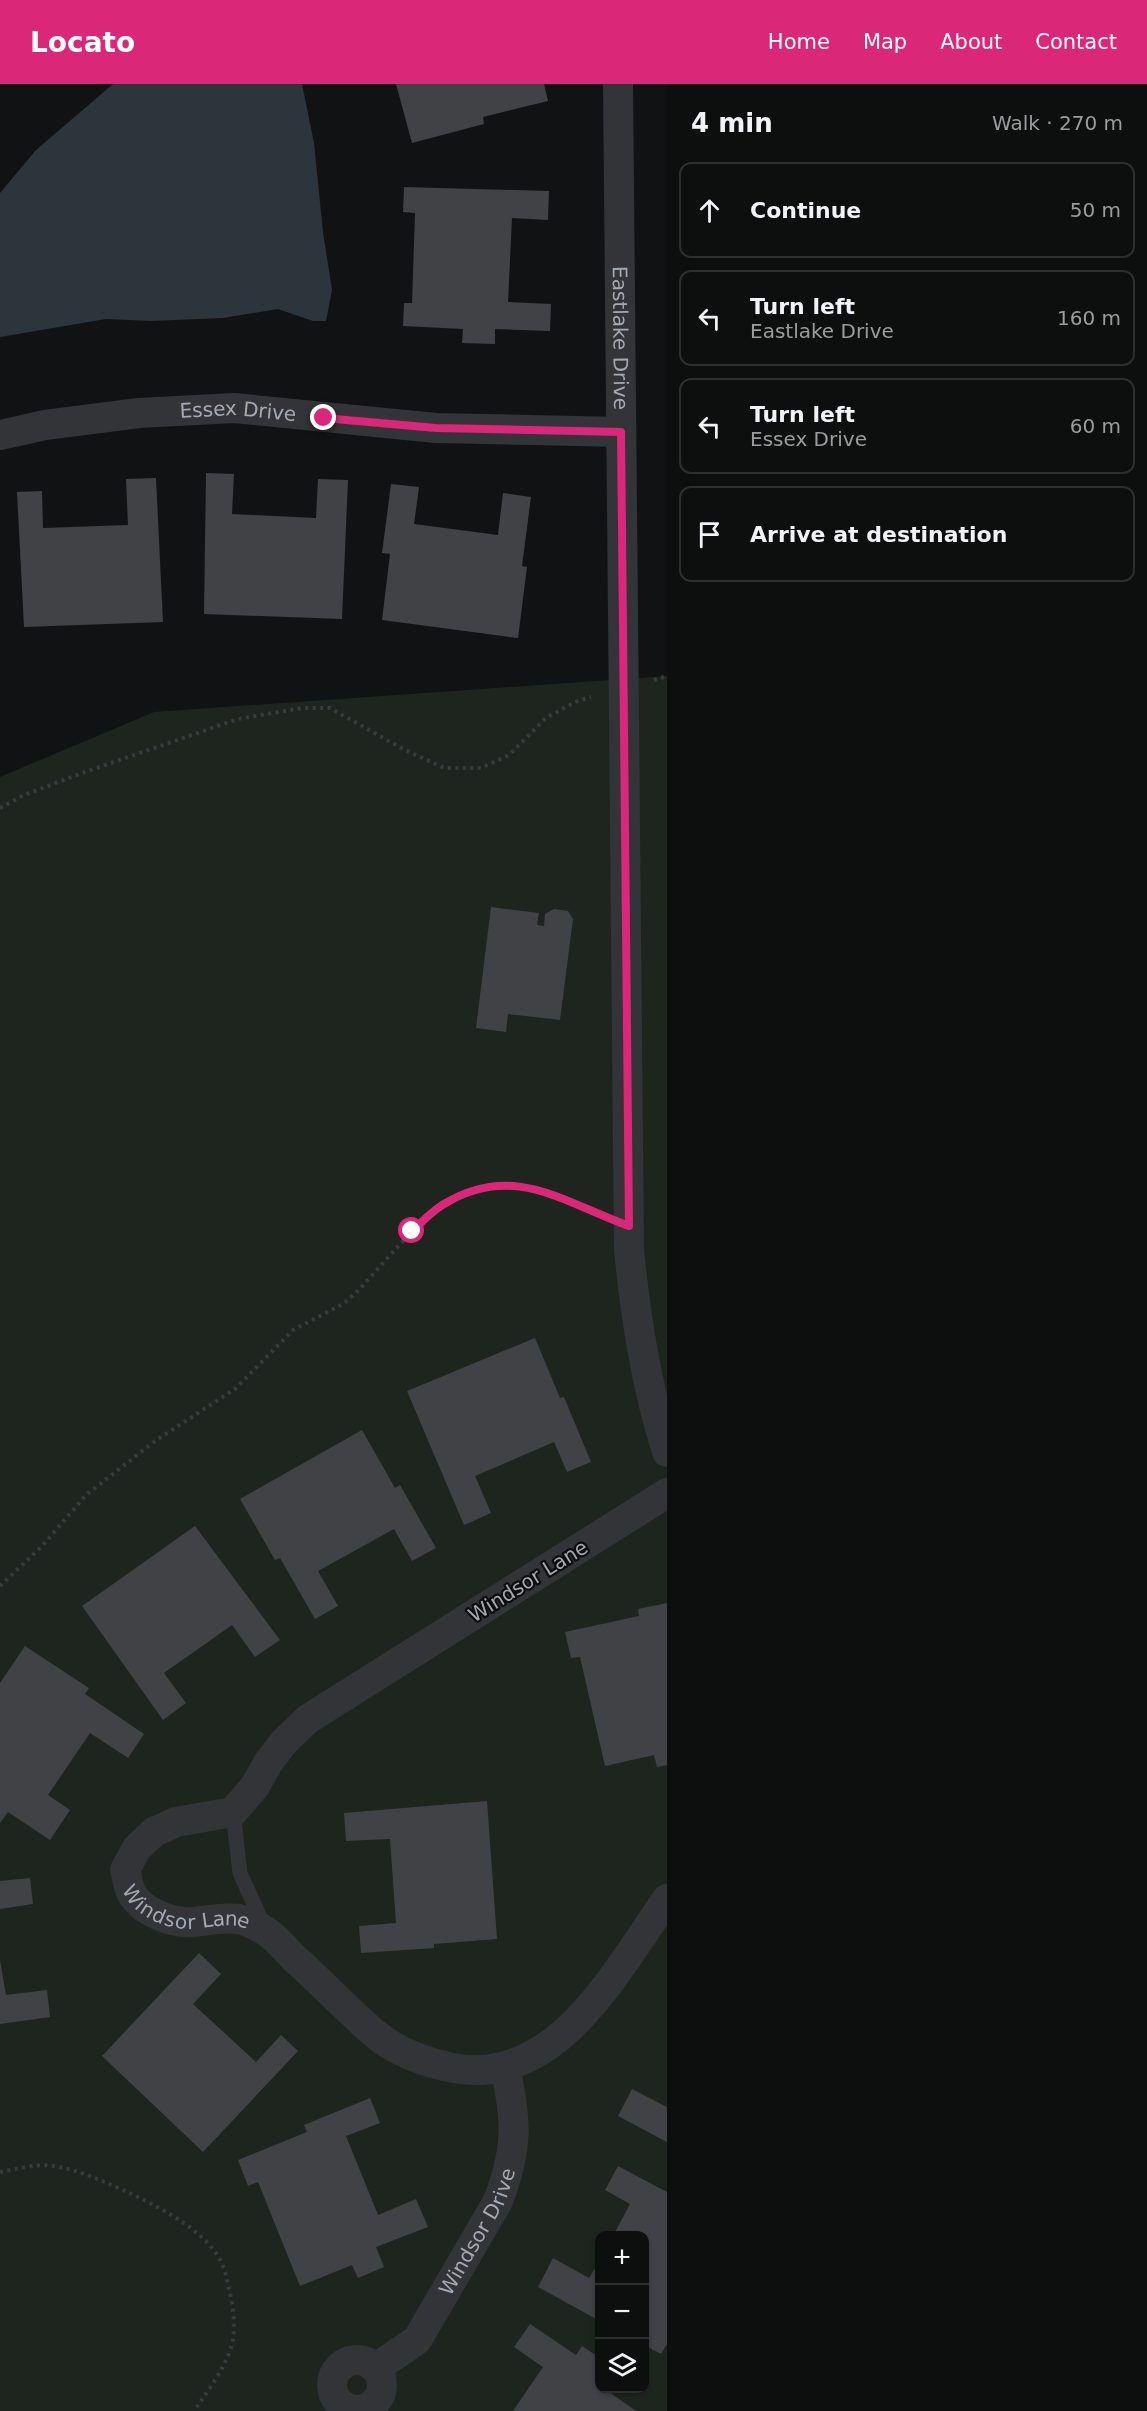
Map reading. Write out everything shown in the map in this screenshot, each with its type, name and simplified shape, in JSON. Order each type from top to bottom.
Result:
[{"type":"street","name":"Eastlake Drive","points":[[618,84],[629,1226],[637,1328],[655,1413],[667,1452]]},
{"type":"street","name":"Essex Drive","points":[[0,435],[45,425],[139,413],[234,408],[436,428],[621,432]]},
{"type":"street","name":"Windsor Lane","points":[[667,1493],[308,1719],[267,1763],[255,1786],[233,1812],[176,1822],[154,1832],[137,1848],[125,1870],[132,1893],[148,1909],[168,1920],[191,1922],[214,1918],[240,1920],[267,1932],[376,2034],[412,2056],[436,2064],[478,2072],[505,2067],[545,2048],[572,2026],[593,2004],[667,1899]]},
{"type":"street","name":"Windsor Drive","points":[[376,2368],[417,2340],[498,2201],[507,2178],[515,2131],[514,2107],[505,2067]]},
{"type":"lane","points":[[233,1812],[240,1873],[267,1932]]},
{"type":"path","points":[[0,808],[24,795],[85,772],[238,719],[302,708],[330,708],[402,749],[444,768],[481,768],[509,755],[546,718],[574,702],[667,676]]},
{"type":"path","points":[[0,1586],[43,1545],[86,1495],[155,1441],[235,1389],[293,1330],[343,1304],[356,1293],[412,1231],[441,1205],[485,1186],[508,1184],[558,1195],[581,1208],[629,1226]]},
{"type":"path","points":[[0,2172],[37,2165],[84,2173],[146,2201],[179,2220],[195,2231],[214,2252],[223,2266],[231,2297],[233,2339],[226,2361],[194,2411]]},
{"type":"shaded area","points":[[113,84],[302,84],[314,143],[323,232],[332,290],[326,321],[313,321],[278,309],[223,318],[151,321],[106,319],[0,337],[0,193],[36,150]]},
{"type":"shaded area","points":[[667,676],[667,2411],[0,2411],[0,777],[154,712]]},
{"type":"building","points":[[396,84],[544,84],[548,101],[483,117],[484,124],[412,143]]},
{"type":"building","points":[[404,187],[549,191],[548,220],[512,218],[508,302],[551,304],[550,331],[495,329],[495,344],[462,343],[463,329],[403,326],[404,303],[412,303],[415,213],[403,212]]},
{"type":"building","points":[[206,473],[234,474],[232,514],[316,518],[318,479],[348,480],[342,619],[204,614]]},
{"type":"building","points":[[156,478],[163,622],[24,627],[17,492],[42,491],[43,528],[128,525],[126,479]]},
{"type":"building","points":[[391,484],[419,487],[414,524],[498,535],[503,493],[531,497],[522,566],[527,567],[518,638],[382,620],[390,554],[382,553]]},
{"type":"building","points":[[491,907],[539,913],[537,925],[544,926],[545,914],[554,909],[568,911],[573,919],[560,1020],[508,1014],[506,1032],[476,1028]]},
{"type":"building","points":[[535,1338],[560,1398],[564,1397],[591,1462],[567,1472],[554,1442],[475,1476],[491,1513],[464,1525],[407,1391]]},
{"type":"building","points":[[362,1430],[395,1488],[400,1485],[436,1548],[412,1561],[394,1529],[318,1571],[338,1606],[315,1619],[280,1558],[275,1560],[240,1499]]},
{"type":"building","points":[[195,1526],[280,1640],[255,1657],[232,1625],[164,1673],[186,1703],[163,1720],[82,1606]]},
{"type":"building","points":[[667,1603],[667,1765],[657,1767],[654,1755],[605,1766],[580,1657],[571,1658],[565,1632],[639,1616],[638,1609]]},
{"type":"building","points":[[25,1646],[89,1688],[85,1694],[144,1734],[128,1758],[90,1733],[48,1795],[70,1810],[50,1840],[8,1812],[0,1823],[0,1683]]},
{"type":"building","points":[[487,1801],[497,1939],[434,1944],[434,1948],[361,1953],[359,1926],[396,1923],[390,1839],[346,1841],[344,1813]]},
{"type":"building","points":[[30,1878],[33,1904],[0,1909],[0,1881]]},
{"type":"building","points":[[199,1953],[221,1974],[193,2004],[256,2062],[281,2035],[298,2051],[203,2152],[102,2056]]},
{"type":"building","points":[[0,1960],[6,1995],[47,1990],[50,2017],[0,2024]]},
{"type":"building","points":[[632,2089],[667,2107],[667,2142],[618,2116]]},
{"type":"building","points":[[370,2098],[380,2123],[346,2136],[378,2215],[416,2199],[428,2227],[376,2247],[384,2267],[358,2278],[352,2265],[300,2286],[258,2182],[248,2186],[238,2160],[307,2132],[304,2125]]},
{"type":"building","points":[[618,2166],[667,2192],[667,2344],[661,2354],[649,2348],[649,2231],[616,2231],[630,2204],[605,2190]]},
{"type":"building","points":[[553,2258],[589,2278],[595,2268],[595,2318],[538,2287]]},
{"type":"building","points":[[530,2324],[576,2355],[582,2346],[595,2355],[595,2393],[610,2393],[636,2411],[513,2411],[543,2367],[514,2347]]},
{"type":"route","points":[[324,418],[436,428],[621,432],[629,1226],[581,1208],[558,1195],[508,1184],[485,1186],[463,1194],[441,1205],[412,1231]]}]
